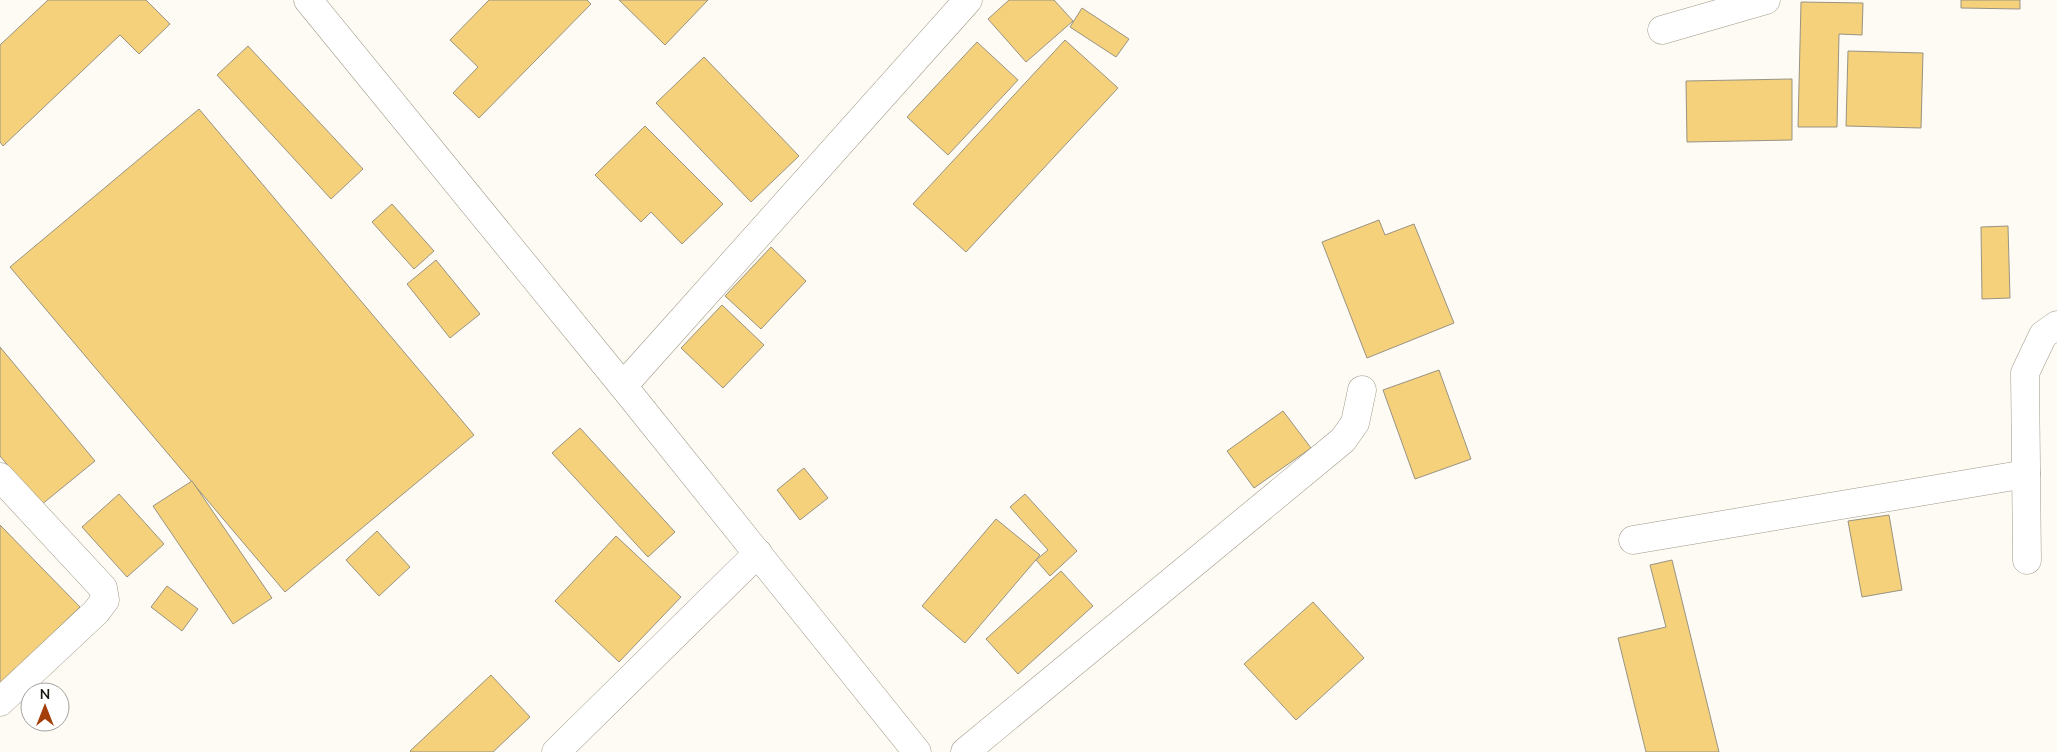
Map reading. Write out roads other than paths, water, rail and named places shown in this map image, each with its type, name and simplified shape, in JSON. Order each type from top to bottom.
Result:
[{"type":"street","points":[[308,0],[623,386],[917,752]]},
{"type":"street","points":[[623,386],[968,0]]},
{"type":"street","points":[[1662,30],[1766,0]]},
{"type":"street","points":[[2027,560],[2025,373],[2043,336],[2057,325]]},
{"type":"street","points":[[965,752],[1343,440],[1355,424],[1362,390]]},
{"type":"street","points":[[1633,540],[2026,474]]},
{"type":"street","points":[[0,477],[103,588],[105,600],[96,612],[0,702]]},
{"type":"street","points":[[556,752],[758,553]]}]
